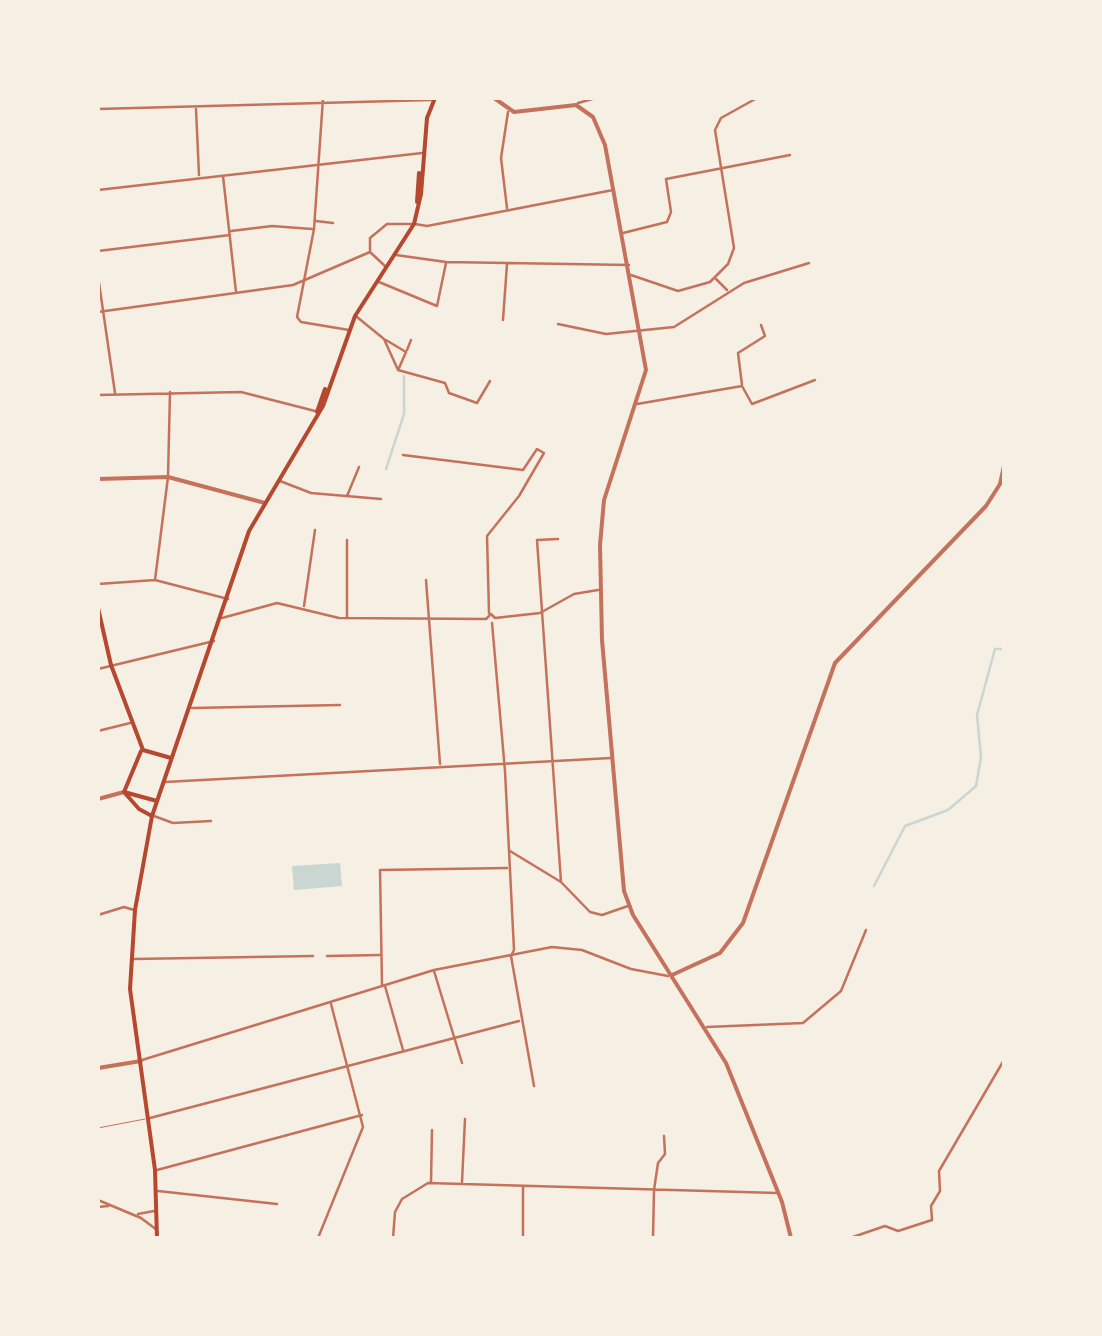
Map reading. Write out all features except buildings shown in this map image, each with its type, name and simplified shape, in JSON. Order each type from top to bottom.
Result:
[{"type":"main road","points":[[158,1235],[155,1170],[131,998],[135,910],[152,816],[250,531],[323,406],[356,316],[414,224],[422,153],[434,99]]},
{"type":"main road","points":[[98,608],[111,666],[143,750],[124,792]]},
{"type":"main road","points":[[143,750],[171,758]]},
{"type":"main road","points":[[124,792],[156,802]]},
{"type":"main road","points":[[124,792],[138,809],[152,816]]},
{"type":"street","points":[[323,98],[314,229],[298,320],[349,330]]},
{"type":"street","points":[[494,98],[508,112]]},
{"type":"street","points":[[508,112],[576,105],[596,98]]},
{"type":"street","points":[[631,275],[678,291],[716,279],[734,248],[720,168],[718,123],[757,98]]},
{"type":"street","points":[[98,110],[434,99]]},
{"type":"street","points":[[576,105],[586,111],[602,134],[643,334],[646,370],[604,500],[600,590],[622,876],[629,905],[733,1079],[778,1192],[791,1238]]},
{"type":"street","points":[[196,107],[199,177]]},
{"type":"street","points":[[507,210],[500,174],[508,112]]},
{"type":"street","points":[[98,190],[422,153]]},
{"type":"street","points":[[623,233],[668,222],[671,212],[666,179],[790,155]]},
{"type":"street","points":[[222,174],[236,294]]},
{"type":"street","points":[[387,268],[370,252],[369,241],[380,228],[392,222],[427,226],[614,190]]},
{"type":"street","points":[[314,221],[334,223]]},
{"type":"street","points":[[98,251],[272,226],[314,229]]},
{"type":"street","points":[[100,311],[305,281],[370,252]]},
{"type":"street","points":[[396,255],[446,262],[629,264]]},
{"type":"street","points":[[378,281],[437,306],[446,262]]},
{"type":"street","points":[[503,320],[507,263]]},
{"type":"street","points":[[558,324],[579,332],[643,334],[684,324],[728,292],[756,278],[809,264]]},
{"type":"street","points":[[98,276],[100,311],[115,393]]},
{"type":"street","points":[[716,279],[728,292]]},
{"type":"street","points":[[356,316],[406,352]]},
{"type":"street","points":[[761,325],[765,336],[738,353],[742,386],[752,404],[815,380]]},
{"type":"street","points":[[384,339],[398,370]]},
{"type":"street","points":[[398,370],[411,340]]},
{"type":"street","points":[[398,370],[445,383],[449,392],[477,403],[490,381]]},
{"type":"street","points":[[637,404],[742,386]]},
{"type":"street","points":[[155,580],[168,477],[170,391]]},
{"type":"street","points":[[98,395],[170,391],[260,394],[317,412]]},
{"type":"street","points":[[403,455],[523,470],[537,449],[544,454],[519,496],[487,536],[488,616]]},
{"type":"street","points":[[98,1068],[140,1061],[434,970],[563,947],[658,976],[672,975],[720,953],[743,923],[836,663],[986,506],[995,494],[1004,466]]},
{"type":"street","points":[[346,498],[358,467]]},
{"type":"street","points":[[98,479],[168,477],[265,503]]},
{"type":"street","points":[[279,480],[311,493],[381,499]]},
{"type":"street","points":[[304,608],[315,530]]},
{"type":"street","points":[[558,539],[537,540],[561,882]]},
{"type":"street","points":[[347,540],[348,618]]},
{"type":"street","points":[[98,584],[155,580],[228,598]]},
{"type":"street","points":[[426,580],[440,765]]},
{"type":"street","points":[[493,620],[540,613],[570,596],[600,590]]},
{"type":"street","points":[[222,618],[269,604],[348,618],[488,616],[493,620],[510,868],[514,950],[511,956],[534,1086]]},
{"type":"street","points":[[98,669],[214,640]]},
{"type":"street","points":[[189,708],[340,705]]},
{"type":"street","points":[[98,731],[132,722]]},
{"type":"street","points":[[163,782],[611,758]]},
{"type":"street","points":[[98,798],[124,792]]},
{"type":"street","points":[[152,816],[173,823],[210,822]]},
{"type":"street","points":[[509,850],[561,882],[580,905],[602,915],[629,905]]},
{"type":"street","points":[[404,1051],[384,986],[380,870],[510,868]]},
{"type":"street","points":[[98,915],[124,908],[135,910]]},
{"type":"street","points":[[706,1028],[803,1023],[841,991],[866,930]]},
{"type":"street","points":[[327,956],[382,955]]},
{"type":"street","points":[[132,959],[313,956]]},
{"type":"street","points":[[434,970],[462,1063]]},
{"type":"street","points":[[318,1238],[363,1127],[363,1115],[331,1004]]},
{"type":"street","points":[[148,1119],[522,1021]]},
{"type":"street","points":[[850,1238],[885,1226],[898,1231],[932,1220],[931,1206],[940,1191],[939,1171],[1004,1060]]},
{"type":"street","points":[[155,1170],[363,1115]]},
{"type":"street","points":[[462,1184],[464,1119]]},
{"type":"street","points":[[431,1183],[432,1130]]},
{"type":"street","points":[[653,1238],[654,1190],[658,1163],[665,1154],[664,1136]]},
{"type":"street","points":[[393,1238],[395,1212],[402,1199],[431,1183],[778,1192]]},
{"type":"street","points":[[522,1238],[523,1185]]},
{"type":"street","points":[[157,1191],[277,1204]]},
{"type":"street","points":[[98,1200],[135,1215],[158,1235]]},
{"type":"street","points":[[98,1206],[110,1206]]},
{"type":"street","points":[[135,1215],[150,1210],[158,1216]]},
{"type":"lane","points":[[98,1128],[148,1119]]},
{"type":"shaded area","points":[[340,863],[342,886],[294,890],[292,866]]},
{"type":"waterway","points":[[386,469],[404,414],[404,376]]},
{"type":"waterway","points":[[874,886],[905,826],[948,810],[976,786],[981,757],[977,715],[995,649],[1004,649]]}]
